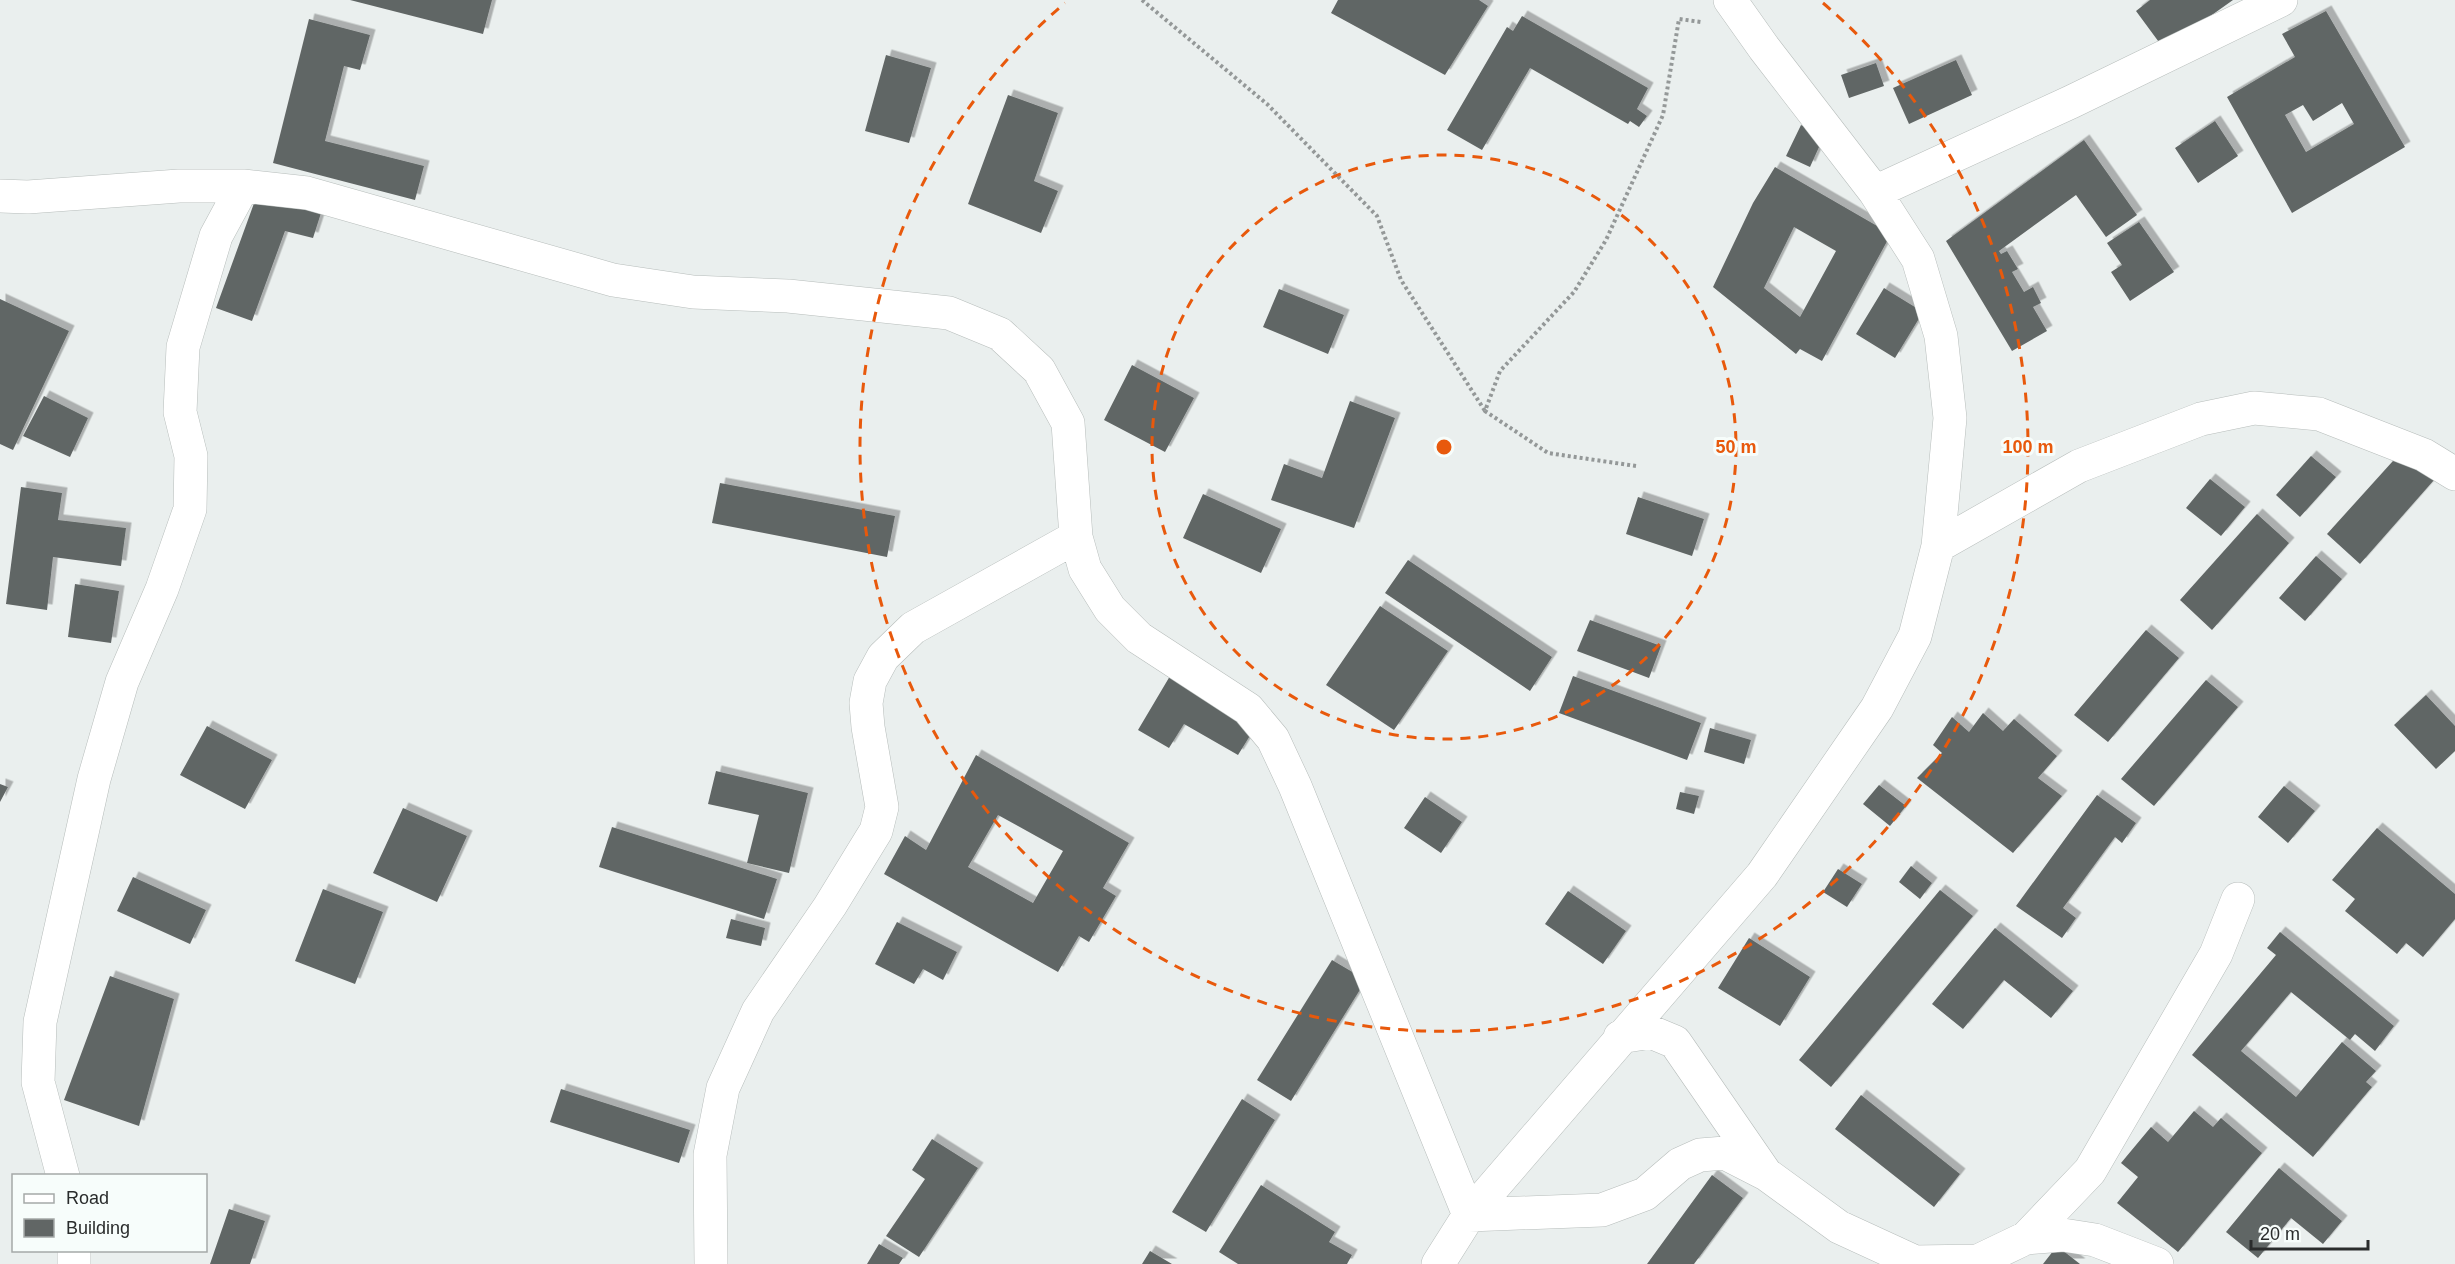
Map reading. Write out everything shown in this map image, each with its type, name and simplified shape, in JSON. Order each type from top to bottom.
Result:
[{"type":"street","points":[[1438,1264],[1469,1215],[1620,1037],[1762,875],[1877,708],[1916,636],[1938,546],[1950,418],[1941,336],[1918,259],[1875,192],[1730,0]]},
{"type":"street","points":[[1875,192],[2071,102],[2281,0]]},
{"type":"street","points":[[0,196],[28,197],[179,186],[243,186],[307,193],[613,280],[693,292],[788,296],[950,313],[1000,334],[1039,370],[1068,423],[1076,537],[1085,569],[1110,609],[1139,638],[1248,709],[1273,739],[1295,786],[1469,1215]]},
{"type":"street","points":[[62,1174],[38,1082],[40,1022],[94,779],[122,682],[162,589],[190,509],[191,456],[180,412],[183,347],[216,236],[243,186]]},
{"type":"street","points":[[1938,546],[2079,466],[2201,419],[2254,408],[2319,414],[2424,455],[2455,474]]},
{"type":"street","points":[[711,1264],[710,1155],[723,1088],[759,1011],[830,906],[878,823],[882,807],[866,703],[870,681],[883,657],[913,628],[1076,537]]},
{"type":"street","points":[[2026,1238],[2090,1171],[2216,954],[2238,899]]},
{"type":"street","points":[[1620,1037],[1651,1032],[1675,1042],[1766,1174]]},
{"type":"street","points":[[1469,1215],[1602,1210],[1645,1194],[1680,1164],[1700,1155],[1725,1153],[1766,1174],[1839,1227],[1915,1262],[1978,1261],[2026,1238],[2063,1234],[2095,1240],[2157,1264]]},
{"type":"path","points":[[1142,0],[1266,105],[1377,216],[1401,280],[1485,411],[1548,453],[1636,465]]},
{"type":"path","points":[[1485,411],[1500,371],[1574,292],[1606,240],[1663,115],[1679,19],[1749,28]]},
{"type":"building","points":[[350,0],[492,0],[483,34]]},
{"type":"building","points":[[1338,0],[1479,0],[1488,6],[1445,75],[1331,13]]},
{"type":"building","points":[[2150,0],[2233,0],[2164,49],[2136,11]]},
{"type":"building","points":[[2326,11],[2405,147],[2292,213],[2227,97],[2295,57],[2282,34]],"holes":[[[2342,103],[2354,124],[2306,152],[2285,115],[2303,105],[2313,121]]]},
{"type":"building","points":[[1522,16],[1648,88],[1637,109],[1647,116],[1639,127],[1630,121],[1628,124],[1530,68],[1482,150],[1447,130],[1507,27],[1513,31]]},
{"type":"building","points":[[309,19],[370,35],[360,70],[344,66],[325,141],[424,166],[415,200],[273,163]]},
{"type":"building","points":[[886,55],[931,68],[909,143],[865,131]]},
{"type":"building","points":[[1956,60],[1972,95],[1909,124],[1893,88]]},
{"type":"building","points":[[1876,63],[1884,86],[1849,98],[1841,75]]},
{"type":"building","points":[[1008,95],[1058,113],[1034,181],[1058,191],[1041,233],[968,204]]},
{"type":"building","points":[[2215,121],[2238,156],[2198,183],[2175,148]]},
{"type":"building","points":[[1801,125],[1824,136],[1810,167],[1786,156]]},
{"type":"building","points":[[2084,140],[2137,215],[2106,237],[2076,195],[1999,251],[2001,254],[2007,251],[2018,269],[2012,272],[2024,292],[2033,287],[2041,303],[2033,307],[2047,331],[2012,351],[1946,241]]},
{"type":"building","points":[[1775,167],[1891,234],[1822,361],[1800,349],[1796,354],[1713,287],[1753,203]],"holes":[[[1794,227],[1836,251],[1800,317],[1764,288]]]},
{"type":"building","points":[[257,195],[321,213],[313,238],[285,231],[252,321],[216,308]]},
{"type":"building","points":[[2139,222],[2174,272],[2130,301],[2111,272],[2122,265],[2107,243]]},
{"type":"building","points":[[1884,288],[1923,312],[1895,358],[1856,334]]},
{"type":"building","points":[[1279,289],[1344,315],[1328,354],[1263,327]]},
{"type":"building","points":[[0,299],[69,331],[13,450],[0,444]]},
{"type":"building","points":[[1132,365],[1194,398],[1165,452],[1104,420]]},
{"type":"building","points":[[44,396],[88,418],[70,457],[23,436]]},
{"type":"building","points":[[1350,401],[1395,418],[1354,528],[1271,500],[1284,464],[1322,478]]},
{"type":"building","points":[[2402,451],[2434,480],[2360,564],[2327,534]]},
{"type":"building","points":[[2311,456],[2336,477],[2300,517],[2276,495]]},
{"type":"building","points":[[2210,479],[2245,507],[2221,536],[2186,508]]},
{"type":"building","points":[[720,483],[895,516],[887,557],[712,523]]},
{"type":"building","points":[[21,487],[62,493],[58,520],[126,528],[121,566],[53,557],[47,610],[6,604]]},
{"type":"building","points":[[1203,494],[1281,529],[1261,573],[1183,538]]},
{"type":"building","points":[[1638,497],[1704,519],[1692,556],[1626,534]]},
{"type":"building","points":[[2257,514],[2289,543],[2212,630],[2180,600]]},
{"type":"building","points":[[2316,556],[2342,579],[2305,621],[2279,598]]},
{"type":"building","points":[[1408,560],[1552,657],[1530,691],[1385,593]]},
{"type":"building","points":[[75,584],[119,591],[111,643],[68,637]]},
{"type":"building","points":[[1380,606],[1448,651],[1394,730],[1326,685]]},
{"type":"building","points":[[1590,620],[1661,646],[1649,678],[1577,651]]},
{"type":"building","points":[[2146,630],[2179,658],[2108,742],[2074,715]]},
{"type":"building","points":[[1170,676],[1256,726],[1238,755],[1184,724],[1169,748],[1138,730]]},
{"type":"building","points":[[1573,676],[1701,723],[1687,760],[1559,713]]},
{"type":"building","points":[[2206,680],[2238,707],[2154,806],[2121,779]]},
{"type":"building","points":[[2426,695],[2455,726],[2455,751],[2436,769],[2394,725]]},
{"type":"building","points":[[1983,713],[2003,731],[2014,719],[2057,756],[2038,778],[2062,796],[2013,853],[1917,778],[1942,753],[1933,745],[1952,717],[1969,732]]},
{"type":"building","points":[[207,726],[272,760],[245,809],[180,775]]},
{"type":"building","points":[[1710,728],[1751,740],[1744,764],[1704,752]]},
{"type":"building","points":[[976,755],[1129,843],[1103,888],[1116,896],[1089,942],[1079,936],[1058,972],[884,874],[905,836],[926,850]],"holes":[[[998,815],[1063,851],[1033,903],[968,867]]]},
{"type":"building","points":[[716,771],[808,793],[789,873],[747,863],[759,815],[708,804]]},
{"type":"building","points":[[0,784],[8,787],[0,802]]},
{"type":"building","points":[[1879,785],[1906,806],[1890,826],[1863,804]]},
{"type":"building","points":[[2284,786],[2315,811],[2288,843],[2258,817]]},
{"type":"building","points":[[1680,792],[1699,796],[1694,814],[1676,809]]},
{"type":"building","points":[[2097,795],[2136,823],[2122,843],[2115,837],[2063,908],[2076,918],[2062,938],[2016,906]]},
{"type":"building","points":[[1425,797],[1462,822],[1441,853],[1404,828]]},
{"type":"building","points":[[403,808],[467,836],[437,902],[373,873]]},
{"type":"building","points":[[612,827],[777,879],[764,919],[599,867]]},
{"type":"building","points":[[2377,828],[2455,894],[2455,919],[2423,957],[2406,943],[2397,954],[2345,911],[2355,899],[2332,880]]},
{"type":"building","points":[[1911,866],[1932,883],[1920,899],[1899,882]]},
{"type":"building","points":[[1838,869],[1862,884],[1847,907],[1823,892]]},
{"type":"building","points":[[133,877],[206,910],[190,944],[117,911]]},
{"type":"building","points":[[323,889],[383,912],[355,984],[295,961]]},
{"type":"building","points":[[1940,890],[1973,916],[1831,1087],[1799,1060]]},
{"type":"building","points":[[1568,891],[1626,931],[1603,964],[1545,924]]},
{"type":"building","points":[[731,919],[765,928],[761,946],[726,938]]},
{"type":"building","points":[[897,922],[957,952],[943,980],[923,969],[914,984],[875,964]]},
{"type":"building","points":[[1995,928],[2073,991],[2051,1018],[2004,980],[1963,1029],[1932,1004]]},
{"type":"building","points":[[2280,932],[2394,1026],[2375,1051],[2355,1034],[2350,1040],[2291,992],[2241,1051],[2296,1097],[2342,1042],[2376,1071],[2366,1082],[2372,1087],[2313,1157],[2192,1055],[2276,955],[2267,948]]},
{"type":"building","points":[[1749,938],[1810,977],[1780,1026],[1718,988]]},
{"type":"building","points":[[1332,960],[1366,980],[1291,1101],[1257,1080]]},
{"type":"building","points":[[110,976],[174,999],[139,1126],[64,1100]]},
{"type":"building","points":[[561,1089],[690,1130],[679,1163],[550,1122]]},
{"type":"building","points":[[1861,1095],[1960,1174],[1934,1207],[1835,1129]]},
{"type":"building","points":[[1242,1099],[1275,1120],[1206,1232],[1172,1212]]},
{"type":"building","points":[[2194,1111],[2213,1127],[2221,1118],[2262,1153],[2178,1252],[2117,1203],[2138,1177],[2121,1163],[2151,1127],[2168,1142]]},
{"type":"building","points":[[932,1139],[978,1168],[919,1257],[886,1236],[925,1179],[912,1170]]},
{"type":"building","points":[[2279,1168],[2342,1221],[2323,1244],[2291,1218],[2258,1258],[2226,1232]]},
{"type":"building","points":[[1712,1175],[1743,1198],[1694,1264],[1647,1264]]},
{"type":"building","points":[[1261,1185],[1335,1232],[1329,1242],[1352,1255],[1347,1264],[1238,1264],[1219,1252]]},
{"type":"building","points":[[229,1209],[265,1221],[250,1264],[210,1264]]},
{"type":"building","points":[[879,1244],[903,1258],[899,1264],[867,1264]]},
{"type":"building","points":[[2057,1246],[2080,1264],[2043,1264]]},
{"type":"building","points":[[1150,1251],[1172,1264],[1142,1264]]}]
